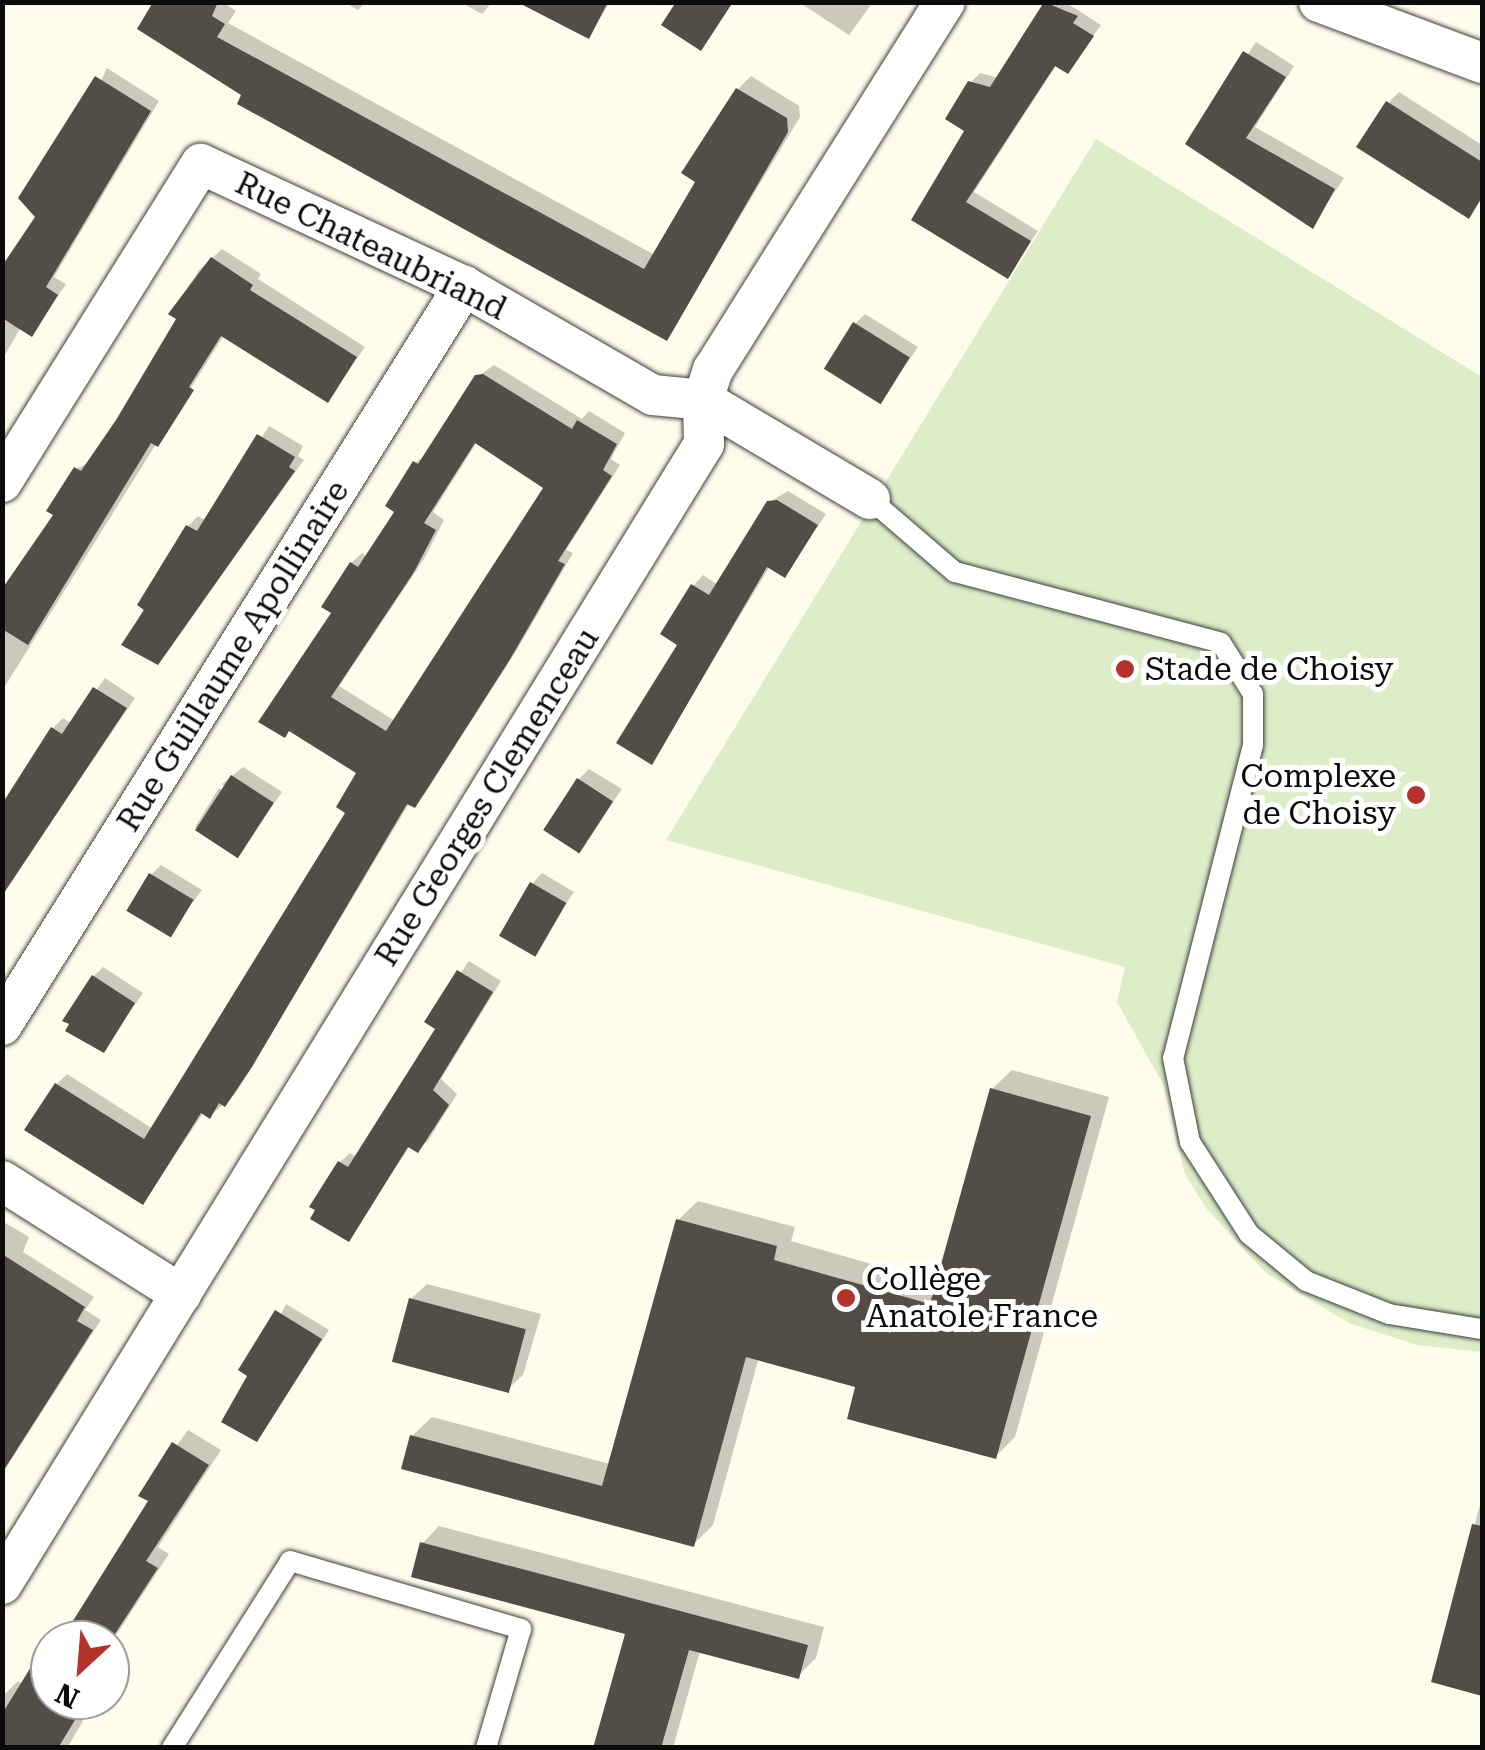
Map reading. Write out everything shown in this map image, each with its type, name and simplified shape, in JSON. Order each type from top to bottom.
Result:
[{"type":"street","name":"Rue Georges Clemenceau","points":[[2,1584],[704,444],[703,400],[712,370],[945,2]]},
{"type":"street","points":[[1319,2],[1482,63]]},
{"type":"street","name":"Rue Chateaubriand","points":[[2,482],[201,164],[464,286],[653,395],[703,400],[870,500]]},
{"type":"street","name":"Rue Guillaume Apollinaire","points":[[2,1026],[464,286]]},
{"type":"street","points":[[2,1181],[181,1294]]},
{"type":"lane","points":[[870,500],[955,572],[1221,643],[1253,694],[1253,745],[1173,1058],[1190,1142],[1249,1234],[1306,1282],[1389,1314],[1482,1330]]},
{"type":"lane","points":[[172,1748],[290,1562],[521,1628],[486,1748]]},
{"type":"green space","name":"Stade de Choisy","points":[[1096,139],[1482,377],[1482,1352],[1417,1345],[1349,1323],[1266,1273],[1206,1208],[1185,1174],[1163,1084],[1117,1002],[1125,967],[666,840]]},
{"type":"building","points":[[153,2],[218,2],[212,16],[225,24],[217,37],[644,269],[695,182],[681,173],[736,88],[787,118],[788,132],[667,341],[237,104],[241,95],[137,29]]},
{"type":"building","points":[[517,2],[608,2],[589,39]]},
{"type":"building","points":[[676,2],[733,2],[701,51],[661,25]]},
{"type":"building","points":[[1044,2],[1078,16],[1073,23],[1094,36],[1068,74],[1055,66],[966,202],[1031,241],[1008,279],[911,220],[964,131],[945,119],[968,81],[990,87]]},
{"type":"building","points":[[1243,51],[1286,77],[1246,138],[1335,189],[1313,229],[1185,144]]},
{"type":"building","points":[[95,76],[151,111],[46,287],[58,295],[32,337],[2,318],[2,266],[35,217],[18,198]]},
{"type":"building","points":[[1386,101],[1482,162],[1482,197],[1469,219],[1356,147]]},
{"type":"building","points":[[211,257],[253,285],[250,290],[357,357],[328,403],[221,336],[189,387],[194,390],[158,447],[151,443],[28,645],[2,629],[2,589],[53,515],[46,511],[74,467],[81,471],[116,420],[176,319],[168,314]]},
{"type":"building","points":[[853,322],[910,358],[881,404],[824,369]]},
{"type":"building","points":[[483,374],[572,429],[577,420],[617,444],[603,470],[612,476],[558,561],[565,564],[509,661],[415,808],[407,804],[252,1067],[225,1107],[219,1103],[210,1119],[201,1113],[143,1205],[24,1130],[55,1083],[144,1139],[345,813],[336,807],[356,773],[289,731],[285,738],[258,722],[331,613],[321,607],[350,562],[358,567],[394,512],[385,506],[413,461],[418,464],[475,375]],"holes":[[[475,443],[543,488],[386,731],[331,697],[414,572],[436,530],[424,523]]]},
{"type":"building","points":[[257,434],[295,457],[289,467],[295,471],[158,665],[121,645],[144,610],[137,605],[186,525],[197,531]]},
{"type":"building","points":[[777,500],[818,525],[785,578],[767,567],[652,765],[616,743],[677,645],[660,634],[691,584],[709,595],[767,501]]},
{"type":"building","points":[[93,687],[127,708],[2,896],[2,804],[51,727],[62,734]]},
{"type":"building","points":[[231,775],[274,803],[238,858],[195,830]]},
{"type":"building","points":[[577,778],[613,801],[579,853],[543,830]]},
{"type":"building","points":[[149,873],[194,900],[171,937],[126,911]]},
{"type":"building","points":[[530,882],[566,903],[535,957],[499,936]]},
{"type":"building","points":[[457,970],[493,992],[433,1090],[449,1105],[418,1153],[408,1147],[349,1242],[310,1219],[315,1210],[309,1207],[338,1161],[348,1167],[435,1029],[424,1022]]},
{"type":"building","points":[[92,975],[135,1003],[104,1053],[65,1031],[69,1024],[62,1021]]},
{"type":"building","points":[[990,1088],[1091,1116],[996,1459],[847,1419],[855,1387],[746,1357],[694,1547],[401,1469],[410,1435],[602,1486],[676,1219],[777,1246],[774,1260],[930,1304]]},
{"type":"building","points":[[2,1254],[85,1307],[77,1321],[93,1330],[2,1473]]},
{"type":"building","points":[[409,1298],[526,1329],[509,1393],[392,1362]]},
{"type":"building","points":[[275,1310],[322,1339],[257,1442],[221,1422],[247,1376],[238,1370]]},
{"type":"building","points":[[172,1442],[209,1465],[146,1561],[158,1568],[124,1620],[74,1620],[148,1501],[138,1496]]},
{"type":"building","points":[[1472,1524],[1482,1526],[1482,1696],[1431,1682]]},
{"type":"building","points":[[420,1542],[808,1645],[799,1679],[689,1650],[661,1748],[593,1748],[625,1634],[411,1577]]},
{"type":"building","points":[[30,1668],[30,1720],[75,1720],[58,1748],[2,1748],[2,1714]]},
{"type":"place","name":"Stade de Choisy","points":[[1125,669]]},
{"type":"place","name":"Complexe de Choisy","points":[[1416,795]]},
{"type":"place","name":"Collège Anatole France","points":[[846,1298]]}]
